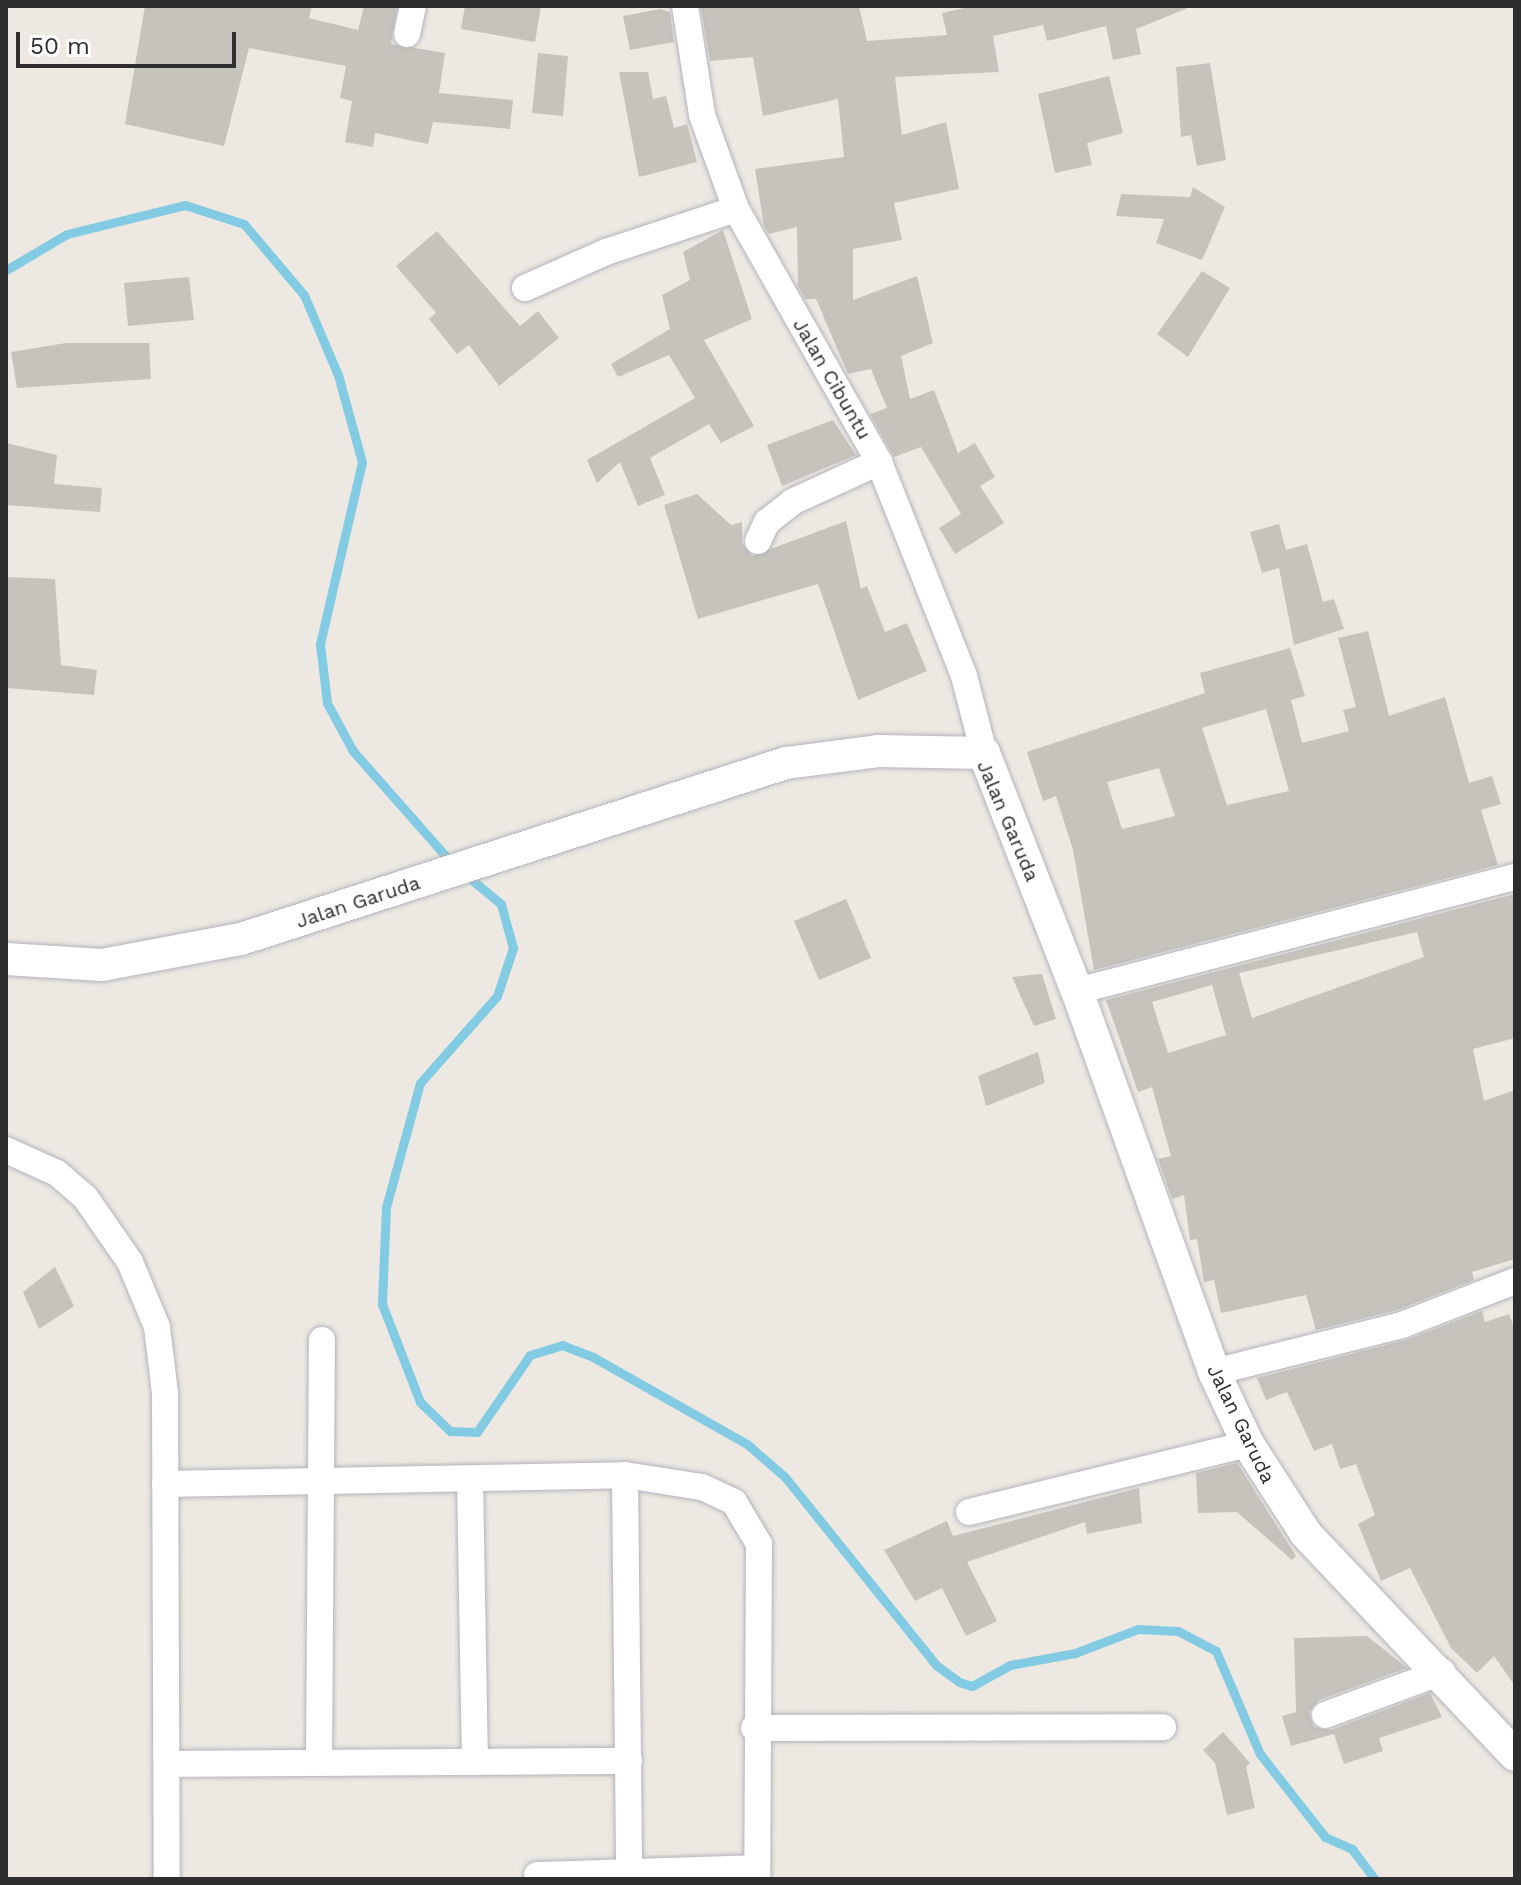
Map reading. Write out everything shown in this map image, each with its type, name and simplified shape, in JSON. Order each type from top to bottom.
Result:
[{"type":"street","points":[[407,34],[413,6]]},
{"type":"street","name":"Jalan Cibuntu","points":[[685,6],[702,115],[736,209],[879,462],[964,676],[984,753]]},
{"type":"street","points":[[525,288],[606,252],[736,209]]},
{"type":"street","points":[[758,541],[767,522],[794,501],[879,462]]},
{"type":"street","name":"Jalan Garuda","points":[[6,959],[102,965],[241,939],[786,763],[878,751],[984,753],[1077,991],[1214,1372],[1248,1444],[1306,1534],[1442,1672],[1515,1755]]},
{"type":"street","points":[[1077,991],[1515,877]]},
{"type":"street","points":[[6,1150],[57,1173],[85,1197],[147,1296],[165,1393],[167,1879]]},
{"type":"street","points":[[1214,1372],[1402,1325],[1515,1281]]},
{"type":"street","points":[[319,1763],[322,1340]]},
{"type":"street","points":[[969,1512],[1248,1444]]},
{"type":"street","points":[[165,1484],[625,1475],[702,1487],[734,1502],[752,1523],[759,1544],[754,1728],[757,1874],[629,1872],[537,1875]]},
{"type":"street","points":[[625,1475],[629,1872]]},
{"type":"street","points":[[470,1479],[475,1762]]},
{"type":"street","points":[[1325,1715],[1442,1672]]},
{"type":"street","points":[[754,1728],[1163,1727]]},
{"type":"street","points":[[167,1764],[629,1761]]},
{"type":"building","points":[[145,6],[312,6],[309,18],[358,30],[364,6],[397,6],[391,44],[445,53],[439,93],[513,100],[510,129],[433,122],[428,144],[375,133],[373,147],[345,142],[352,101],[340,98],[346,66],[249,48],[224,146],[125,124]]},
{"type":"building","points":[[465,6],[541,6],[535,42],[461,29]]},
{"type":"building","points":[[859,6],[867,41],[947,35],[942,13],[973,6],[1193,6],[1136,29],[1141,54],[1113,60],[1106,26],[1047,41],[1043,25],[993,36],[999,72],[895,77],[902,135],[946,122],[959,189],[894,203],[902,240],[853,249],[853,300],[917,276],[933,343],[901,356],[910,399],[934,390],[958,453],[975,443],[995,477],[980,486],[1004,523],[955,554],[939,528],[961,514],[921,447],[894,457],[870,414],[887,408],[871,369],[848,374],[816,299],[805,299],[798,286],[797,227],[769,234],[764,226],[755,169],[844,157],[838,99],[763,116],[753,57],[710,61],[701,8]]},
{"type":"building","points":[[660,9],[670,12],[674,42],[630,50],[623,16]]},
{"type":"building","points":[[538,53],[568,56],[563,116],[532,113]]},
{"type":"building","points":[[1210,63],[1226,160],[1197,166],[1191,135],[1181,137],[1176,67]]},
{"type":"building","points":[[619,72],[648,72],[653,99],[666,96],[674,128],[687,124],[697,162],[639,177]]},
{"type":"building","points":[[1109,76],[1123,133],[1087,143],[1092,165],[1055,173],[1038,94]]},
{"type":"building","points":[[1193,187],[1225,207],[1202,260],[1156,243],[1164,219],[1116,216],[1121,194],[1190,197]]},
{"type":"building","points":[[723,230],[752,319],[704,340],[754,426],[721,443],[709,424],[650,458],[665,495],[638,506],[620,462],[597,483],[587,460],[695,398],[669,355],[618,377],[611,364],[670,329],[662,295],[690,280],[683,252]]},
{"type":"building","points":[[437,231],[520,326],[538,311],[559,338],[499,386],[469,345],[457,354],[429,319],[436,313],[396,266]]},
{"type":"building","points":[[1202,271],[1230,288],[1188,357],[1157,334]]},
{"type":"building","points":[[189,277],[194,320],[128,326],[124,283]]},
{"type":"building","points":[[66,343],[149,343],[151,379],[17,388],[11,352]]},
{"type":"building","points":[[833,420],[856,455],[782,486],[767,445]]},
{"type":"building","points":[[6,443],[57,455],[54,484],[102,488],[100,512],[6,505]]},
{"type":"building","points":[[697,494],[731,525],[742,522],[742,543],[752,556],[846,521],[861,589],[867,586],[885,632],[907,623],[927,671],[858,700],[818,584],[698,619],[664,505]]},
{"type":"building","points":[[1279,524],[1286,550],[1307,544],[1323,602],[1334,599],[1344,629],[1294,645],[1279,568],[1262,573],[1250,532]]},
{"type":"building","points":[[6,577],[55,579],[61,665],[97,670],[94,695],[6,688]]},
{"type":"building","points":[[1368,631],[1389,716],[1445,697],[1469,783],[1492,776],[1501,804],[1481,810],[1498,865],[1094,970],[1073,850],[1056,796],[1043,801],[1027,752],[1205,693],[1200,673],[1290,648],[1305,696],[1291,700],[1302,743],[1349,731],[1343,710],[1356,707],[1338,638]],"holes":[[[1266,709],[1289,791],[1227,805],[1202,728]],[[1159,768],[1175,816],[1122,829],[1107,782]]]},
{"type":"building","points":[[1515,894],[1515,1038],[1473,1049],[1484,1101],[1515,1090],[1515,1259],[1472,1272],[1474,1280],[1397,1310],[1316,1330],[1306,1295],[1221,1313],[1214,1280],[1204,1282],[1197,1239],[1190,1240],[1184,1195],[1172,1199],[1158,1159],[1171,1156],[1152,1087],[1138,1092],[1106,1000]],"holes":[[[1417,932],[1424,957],[1252,1018],[1239,973]],[[1212,985],[1226,1035],[1168,1053],[1152,1002]]]},
{"type":"building","points":[[846,899],[871,958],[819,980],[794,921]]},
{"type":"building","points":[[1042,974],[1056,1019],[1034,1026],[1012,977]]},
{"type":"building","points":[[1038,1052],[1045,1083],[986,1106],[978,1076]]},
{"type":"building","points":[[55,1267],[74,1306],[39,1329],[23,1292]]},
{"type":"building","points":[[1482,1311],[1485,1322],[1509,1314],[1515,1330],[1515,1686],[1494,1656],[1477,1673],[1451,1648],[1410,1568],[1381,1581],[1358,1524],[1375,1515],[1356,1464],[1340,1469],[1332,1444],[1314,1451],[1287,1392],[1266,1400],[1257,1378],[1406,1340]]},
{"type":"building","points":[[1237,1463],[1296,1556],[1292,1560],[1237,1512],[1198,1513],[1196,1473]]},
{"type":"building","points":[[1139,1488],[1142,1523],[1087,1534],[1085,1522],[967,1562],[997,1621],[966,1636],[942,1588],[915,1601],[884,1550],[947,1521],[953,1536]]},
{"type":"building","points":[[1367,1636],[1407,1668],[1319,1700],[1309,1712],[1314,1727],[1331,1730],[1430,1693],[1442,1717],[1379,1738],[1383,1751],[1344,1764],[1334,1734],[1291,1746],[1282,1716],[1296,1712],[1294,1638]]},
{"type":"building","points":[[1223,1732],[1250,1763],[1246,1767],[1255,1808],[1227,1815],[1215,1763],[1203,1750]]},
{"type":"waterway","points":[[6,270],[67,234],[185,205],[244,224],[304,295],[338,375],[362,462],[320,644],[327,703],[353,751],[451,862]]},
{"type":"waterway","points":[[466,875],[501,904],[513,948],[497,996],[420,1083],[386,1207],[382,1304],[420,1402],[450,1431],[477,1432],[530,1355],[562,1345],[593,1357],[747,1444],[785,1477],[936,1665],[959,1682],[972,1686],[1010,1665],[1075,1653],[1138,1629],[1178,1631],[1216,1651],[1260,1754],[1325,1837],[1352,1849],[1375,1879]]}]
